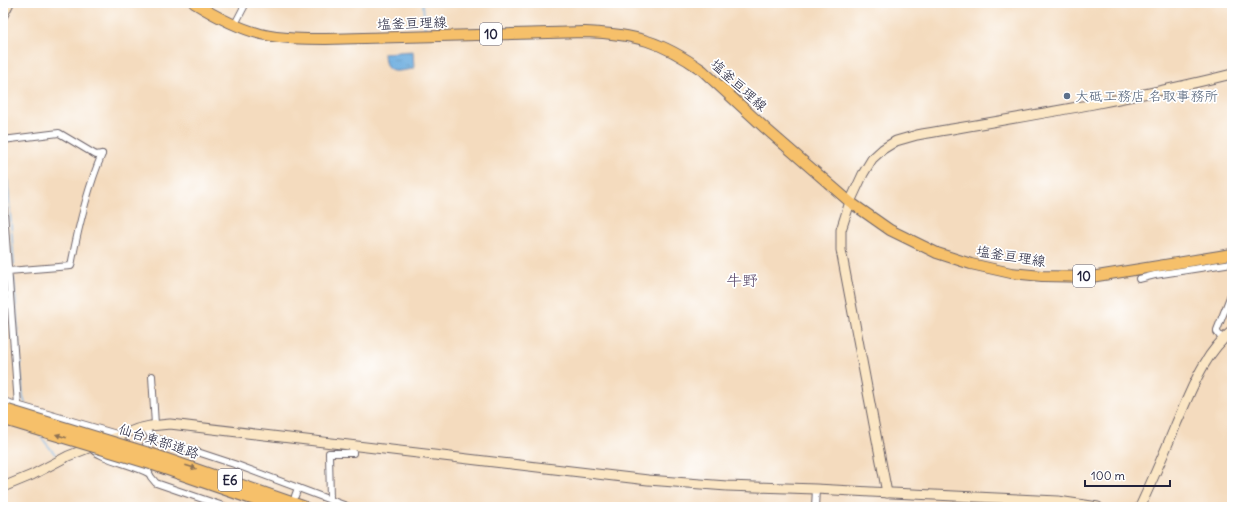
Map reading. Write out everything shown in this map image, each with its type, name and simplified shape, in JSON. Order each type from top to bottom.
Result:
[{"type":"highway","name":"仙台東部道路","points":[[3,409],[151,464],[276,507]]},
{"type":"highway","name":"仙台東部道路","points":[[3,419],[151,464],[304,507]]},
{"type":"main road","name":"塩釜亘理線","points":[[194,3],[234,26],[262,34],[284,38],[304,39],[585,32],[625,35],[645,40],[665,47],[702,70],[794,154],[850,202],[890,230],[937,253],[971,264],[1011,273],[1042,276],[1091,276],[1232,254]]},
{"type":"street","points":[[3,14],[9,3]]},
{"type":"street","points":[[234,26],[246,3]]},
{"type":"street","points":[[887,493],[841,250],[841,230],[850,202],[872,159],[883,149],[896,141],[917,135],[1110,100],[1232,74]]},
{"type":"street","points":[[3,140],[59,133],[96,155],[102,154],[80,220],[71,266],[8,271]]},
{"type":"street","points":[[3,198],[18,405]]},
{"type":"street","points":[[1139,279],[1155,275],[1232,263]]},
{"type":"street","points":[[1222,339],[1217,330],[1232,292]]},
{"type":"street","points":[[1140,507],[1199,372],[1222,339],[1232,331]]},
{"type":"street","points":[[152,376],[155,425]]},
{"type":"street","points":[[3,400],[122,435]]},
{"type":"street","points":[[3,487],[25,479],[59,460],[144,427],[155,425],[177,425],[648,480],[727,486],[1058,501],[1098,507]]},
{"type":"street","points":[[144,427],[152,437],[349,507]]},
{"type":"street","points":[[151,464],[146,467],[146,445],[152,437]]},
{"type":"street","points":[[330,500],[329,453],[353,453],[352,446]]},
{"type":"street","points":[[90,447],[93,452],[101,456],[139,467],[151,464]]},
{"type":"street","points":[[151,464],[156,483],[226,507]]},
{"type":"street","points":[[295,496],[298,488]]},
{"type":"street","points":[[815,507],[816,489]]},
{"type":"water","points":[[413,51],[414,69],[392,71],[386,66],[384,53]]},
{"type":"waterway","points":[[423,3],[425,32]]},
{"type":"waterway","points":[[3,119],[4,132]]},
{"type":"waterway","points":[[5,145],[14,264]]},
{"type":"waterway","points":[[14,278],[23,397],[25,403]]},
{"type":"waterway","points":[[40,436],[55,454]]},
{"type":"place","name":"大砥工務店 名取事務所","points":[[1067,96]]},
{"type":"district","name":"牛野","points":[[742,280]]}]
